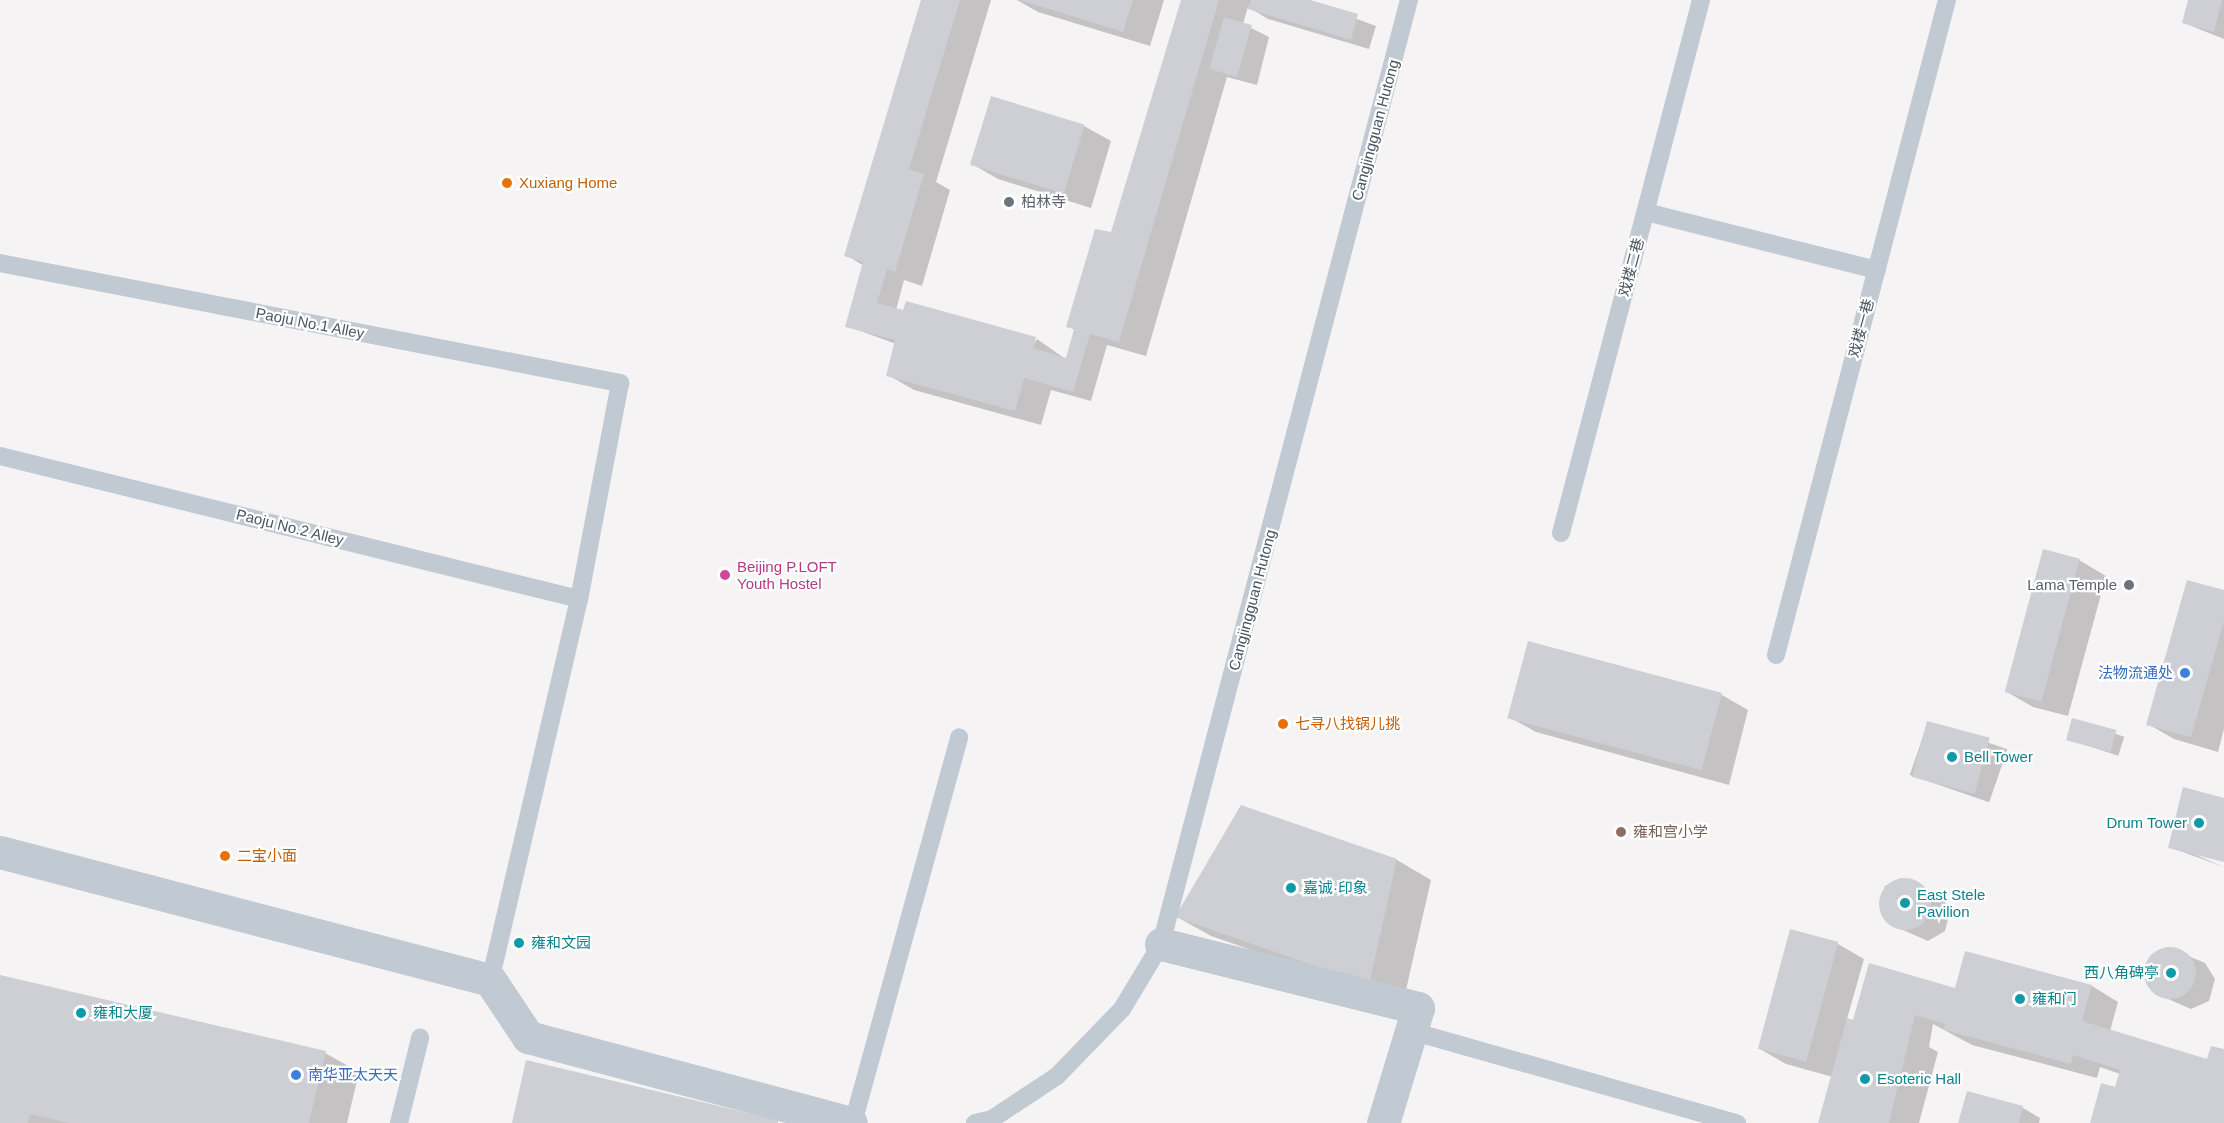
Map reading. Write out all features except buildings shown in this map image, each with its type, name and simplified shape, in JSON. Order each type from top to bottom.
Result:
[{"type":"street","points":[[0,852],[490,980],[528,1037],[852,1123]]},
{"type":"street","points":[[1161,944],[1418,1008],[1383,1123]]},
{"type":"lane","name":"Cangjingguan Hutong","points":[[975,1123],[992,1119],[1057,1076],[1122,1009],[1161,944],[1409,0]]},
{"type":"lane","name":"戏楼二巷","points":[[1561,533],[1701,0]]},
{"type":"lane","name":"戏楼一巷","points":[[1776,655],[1947,0]]},
{"type":"lane","points":[[1646,212],[1876,270]]},
{"type":"lane","name":"Paoju No.1 Alley","points":[[0,262],[620,383],[579,599]]},
{"type":"lane","name":"Paoju No.2 Alley","points":[[0,456],[579,599]]},
{"type":"lane","points":[[490,980],[579,599]]},
{"type":"lane","points":[[852,1123],[958,736]]},
{"type":"lane","points":[[1411,1031],[1737,1123]]},
{"type":"lane","points":[[399,1123],[420,1038]]},
{"type":"place","name":"Xuxiang Home","points":[[507,183]]},
{"type":"place","name":"柏林寺","points":[[1009,202]]},
{"type":"place","name":"Beijing P.LOFT Youth Hostel","points":[[725,575]]},
{"type":"place","name":"Lama Temple","points":[[2129,585]]},
{"type":"place","name":"法物流通处","points":[[2185,673]]},
{"type":"place","name":"七寻八找锅儿挑","points":[[1283,724]]},
{"type":"place","name":"Bell Tower","points":[[1952,757]]},
{"type":"place","name":"Drum Tower","points":[[2199,823]]},
{"type":"place","name":"雍和宫小学","points":[[1621,832]]},
{"type":"place","name":"二宝小面","points":[[225,856]]},
{"type":"place","name":"嘉诚·印象","points":[[1291,888]]},
{"type":"place","name":"East Stele Pavilion","points":[[1905,903]]},
{"type":"place","name":"雍和文园","points":[[519,943]]},
{"type":"place","name":"西八角碑亭","points":[[2171,973]]},
{"type":"place","name":"雍和门","points":[[2020,999]]},
{"type":"place","name":"雍和大厦","points":[[81,1013]]},
{"type":"place","name":"南华亚太天天","points":[[296,1075]]},
{"type":"place","name":"Esoteric Hall","points":[[1865,1079]]}]
